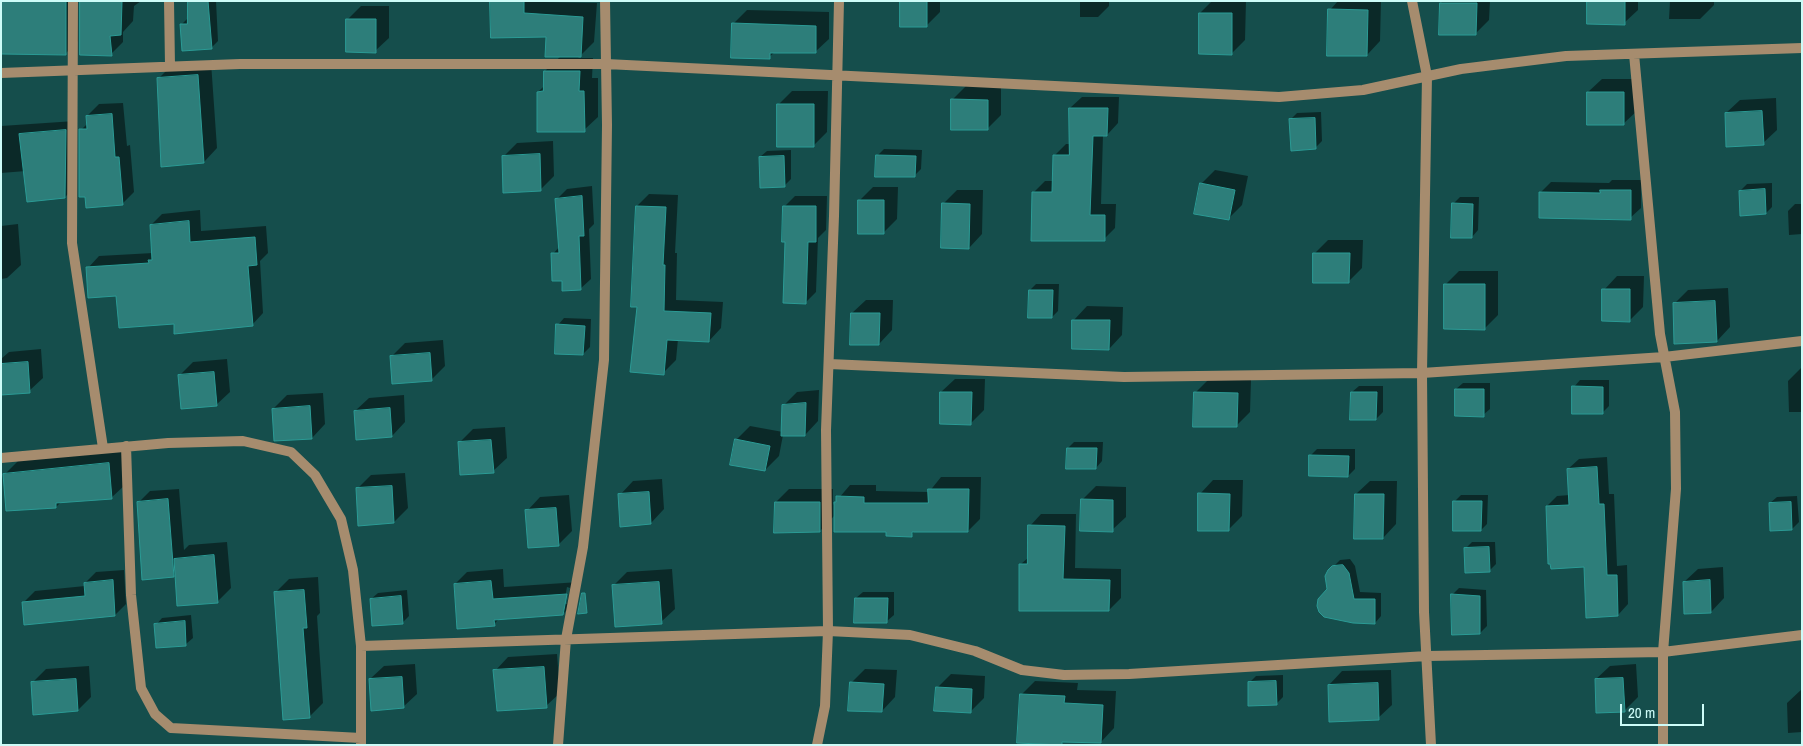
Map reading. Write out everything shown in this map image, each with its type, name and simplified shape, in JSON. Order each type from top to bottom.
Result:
[{"type":"street","points":[[73,1],[72,243],[103,448]]},
{"type":"street","points":[[169,1],[170,66]]},
{"type":"street","points":[[558,745],[566,639],[583,547],[604,360],[605,1]]},
{"type":"street","points":[[817,745],[825,706],[828,631],[826,430],[839,1]]},
{"type":"street","points":[[1412,1],[1427,76],[1422,374],[1427,656],[1431,745]]},
{"type":"street","points":[[1,73],[170,66],[375,63],[606,64],[837,77],[1278,97],[1363,90],[1460,69],[1566,56],[1802,48]]},
{"type":"street","points":[[1634,54],[1660,334],[1675,412],[1676,489],[1663,652],[1663,745]]},
{"type":"street","points":[[828,364],[1124,377],[1422,374],[1664,357],[1802,341]]},
{"type":"street","points":[[1,458],[126,446],[243,441],[291,452],[315,475],[342,519],[353,570],[360,646],[361,741],[171,728],[155,714],[141,688],[140,679],[131,594],[126,446]]},
{"type":"street","points":[[360,646],[828,631],[910,635],[975,651],[1022,670],[1064,674],[1129,674],[1427,656],[1663,652],[1802,635]]},
{"type":"building","points":[[1,1],[66,1],[66,55],[1,54]]},
{"type":"building","points":[[80,1],[122,1],[121,35],[110,36],[112,56],[80,55]]},
{"type":"building","points":[[188,1],[208,1],[212,49],[182,51],[180,24],[187,24]]},
{"type":"building","points":[[490,1],[524,1],[524,13],[583,17],[581,57],[545,57],[546,37],[491,38]]},
{"type":"building","points":[[900,1],[927,1],[927,27],[900,27]]},
{"type":"building","points":[[1587,1],[1625,1],[1625,25],[1587,24]]},
{"type":"building","points":[[1440,3],[1477,3],[1476,35],[1439,35]]},
{"type":"building","points":[[1328,9],[1368,10],[1367,56],[1327,56]]},
{"type":"building","points":[[1199,13],[1232,13],[1232,55],[1199,54]]},
{"type":"building","points":[[346,19],[376,19],[376,53],[346,52]]},
{"type":"building","points":[[732,23],[816,26],[816,53],[770,53],[770,59],[731,58]]},
{"type":"building","points":[[544,71],[580,71],[579,91],[584,91],[585,132],[537,132],[537,92],[543,91]]},
{"type":"building","points":[[198,75],[204,163],[161,167],[157,78]]},
{"type":"building","points":[[1587,92],[1624,92],[1624,125],[1587,125]]},
{"type":"building","points":[[951,99],[988,100],[988,130],[951,130]]},
{"type":"building","points":[[777,104],[814,104],[814,147],[777,147]]},
{"type":"building","points":[[1069,108],[1108,108],[1107,136],[1093,136],[1090,215],[1105,215],[1105,241],[1031,241],[1032,192],[1052,192],[1053,155],[1069,155]]},
{"type":"building","points":[[1762,111],[1764,145],[1726,147],[1725,113]]},
{"type":"building","points":[[112,114],[115,157],[119,157],[123,205],[86,208],[85,197],[79,197],[79,129],[87,129],[86,116]]},
{"type":"building","points":[[1315,118],[1316,149],[1291,151],[1289,119]]},
{"type":"building","points":[[66,130],[65,198],[27,202],[19,134]]},
{"type":"building","points":[[540,154],[541,191],[503,193],[502,156]]},
{"type":"building","points":[[876,155],[916,156],[915,177],[875,177]]},
{"type":"building","points":[[784,156],[785,187],[760,188],[759,157]]},
{"type":"building","points":[[1200,183],[1235,190],[1229,220],[1194,214]]},
{"type":"building","points":[[1765,189],[1766,214],[1740,216],[1739,191]]},
{"type":"building","points":[[1600,190],[1631,190],[1631,220],[1539,218],[1539,192],[1600,193]]},
{"type":"building","points":[[582,196],[584,236],[579,236],[581,290],[562,291],[562,281],[552,281],[551,253],[559,253],[555,199]]},
{"type":"building","points":[[858,200],[884,200],[884,234],[858,234]]},
{"type":"building","points":[[942,203],[970,204],[969,249],[941,248]]},
{"type":"building","points":[[1452,203],[1473,204],[1472,238],[1451,238]]},
{"type":"building","points":[[636,206],[666,207],[663,265],[665,265],[664,311],[711,313],[709,342],[667,340],[664,375],[630,372],[637,307],[631,307]]},
{"type":"building","points":[[783,206],[816,206],[816,242],[808,242],[806,304],[783,303],[785,242],[782,242]]},
{"type":"building","points":[[189,221],[190,242],[255,237],[257,265],[248,266],[253,326],[174,334],[174,324],[119,328],[116,296],[88,298],[86,267],[149,263],[148,260],[152,260],[150,225]]},
{"type":"building","points":[[1313,253],[1350,253],[1349,283],[1313,283]]},
{"type":"building","points":[[1444,284],[1485,284],[1485,330],[1444,329]]},
{"type":"building","points":[[1602,289],[1630,289],[1630,322],[1602,321]]},
{"type":"building","points":[[1029,290],[1053,290],[1052,318],[1028,318]]},
{"type":"building","points":[[1715,301],[1717,342],[1674,344],[1673,303]]},
{"type":"building","points":[[851,313],[880,313],[879,345],[850,345]]},
{"type":"building","points":[[1072,320],[1110,320],[1109,350],[1072,349]]},
{"type":"building","points":[[556,324],[585,326],[583,355],[555,354]]},
{"type":"building","points":[[430,353],[432,381],[392,384],[390,356]]},
{"type":"building","points":[[28,362],[30,393],[1,395],[1,364]]},
{"type":"building","points":[[214,372],[217,406],[181,409],[178,375]]},
{"type":"building","points":[[1572,386],[1603,387],[1603,414],[1572,414]]},
{"type":"building","points":[[1455,389],[1484,389],[1484,417],[1455,416]]},
{"type":"building","points":[[940,392],[972,392],[971,425],[940,424]]},
{"type":"building","points":[[1194,392],[1238,393],[1237,427],[1193,427]]},
{"type":"building","points":[[1351,392],[1377,392],[1376,420],[1350,420]]},
{"type":"building","points":[[806,403],[805,436],[781,436],[782,405]]},
{"type":"building","points":[[310,406],[312,439],[274,441],[272,409]]},
{"type":"building","points":[[390,408],[392,437],[356,440],[354,411]]},
{"type":"building","points":[[735,439],[770,446],[765,471],[730,465]]},
{"type":"building","points":[[491,440],[494,473],[460,475],[458,442]]},
{"type":"building","points":[[1067,448],[1097,448],[1096,469],[1066,469]]},
{"type":"building","points":[[1309,455],[1349,456],[1348,477],[1309,476]]},
{"type":"building","points":[[109,463],[112,499],[56,503],[56,508],[6,511],[3,474]]},
{"type":"building","points":[[1597,467],[1599,504],[1604,504],[1607,575],[1617,575],[1618,616],[1586,618],[1584,567],[1551,569],[1550,564],[1548,564],[1546,506],[1569,505],[1567,469]]},
{"type":"building","points":[[392,486],[394,523],[358,526],[356,488]]},
{"type":"building","points":[[928,489],[969,489],[968,532],[912,532],[912,537],[886,536],[886,532],[834,532],[834,502],[836,502],[836,496],[864,497],[864,503],[928,503]]},
{"type":"building","points":[[649,492],[651,524],[620,527],[618,494]]},
{"type":"building","points":[[1198,493],[1230,494],[1229,531],[1198,531]]},
{"type":"building","points":[[1355,494],[1384,494],[1383,539],[1354,539]]},
{"type":"building","points":[[168,499],[174,577],[142,580],[137,502]]},
{"type":"building","points":[[1081,499],[1113,500],[1113,532],[1080,531]]},
{"type":"building","points":[[1453,501],[1482,501],[1481,531],[1453,531]]},
{"type":"building","points":[[775,502],[820,502],[820,532],[774,533]]},
{"type":"building","points":[[1791,502],[1792,530],[1770,531],[1769,503]]},
{"type":"building","points":[[556,508],[559,546],[528,548],[525,510]]},
{"type":"building","points":[[1028,525],[1065,526],[1063,579],[1110,580],[1109,611],[1019,611],[1019,564],[1027,564]]},
{"type":"building","points":[[1489,547],[1490,572],[1465,573],[1464,548]]},
{"type":"building","points":[[214,555],[218,603],[177,606],[174,559]]},
{"type":"building","points":[[1343,565],[1349,573],[1354,599],[1375,599],[1375,624],[1353,623],[1324,617],[1319,612],[1317,606],[1318,599],[1327,589],[1325,576],[1328,570],[1332,566]]},
{"type":"building","points":[[113,580],[115,616],[24,625],[22,602],[85,596],[84,583]]},
{"type":"building","points":[[1710,580],[1711,613],[1684,614],[1683,582]]},
{"type":"building","points":[[491,581],[493,599],[567,594],[563,615],[494,620],[495,626],[457,629],[454,584]]},
{"type":"building","points":[[659,582],[662,624],[615,627],[612,585]]},
{"type":"building","points":[[304,590],[307,628],[303,628],[310,718],[283,720],[274,592]]},
{"type":"building","points":[[582,593],[585,593],[587,613],[578,614]]},
{"type":"building","points":[[1451,594],[1480,596],[1480,634],[1452,635]]},
{"type":"building","points":[[401,596],[403,624],[372,626],[370,599]]},
{"type":"building","points":[[855,598],[888,598],[887,623],[854,623]]},
{"type":"building","points":[[185,621],[186,646],[156,648],[154,624]]},
{"type":"building","points":[[544,667],[547,708],[497,711],[493,670]]},
{"type":"building","points":[[402,677],[404,708],[371,711],[369,679]]},
{"type":"building","points":[[1623,678],[1625,712],[1596,713],[1595,679]]},
{"type":"building","points":[[76,679],[78,711],[33,715],[31,682]]},
{"type":"building","points":[[1276,681],[1277,705],[1248,706],[1248,682]]},
{"type":"building","points":[[850,682],[884,684],[882,712],[848,711]]},
{"type":"building","points":[[1378,683],[1379,720],[1329,722],[1328,685]]},
{"type":"building","points":[[936,687],[972,689],[971,713],[934,711]]},
{"type":"building","points":[[1020,694],[1065,696],[1064,703],[1103,705],[1101,743],[1062,742],[1062,745],[1017,743]]}]
